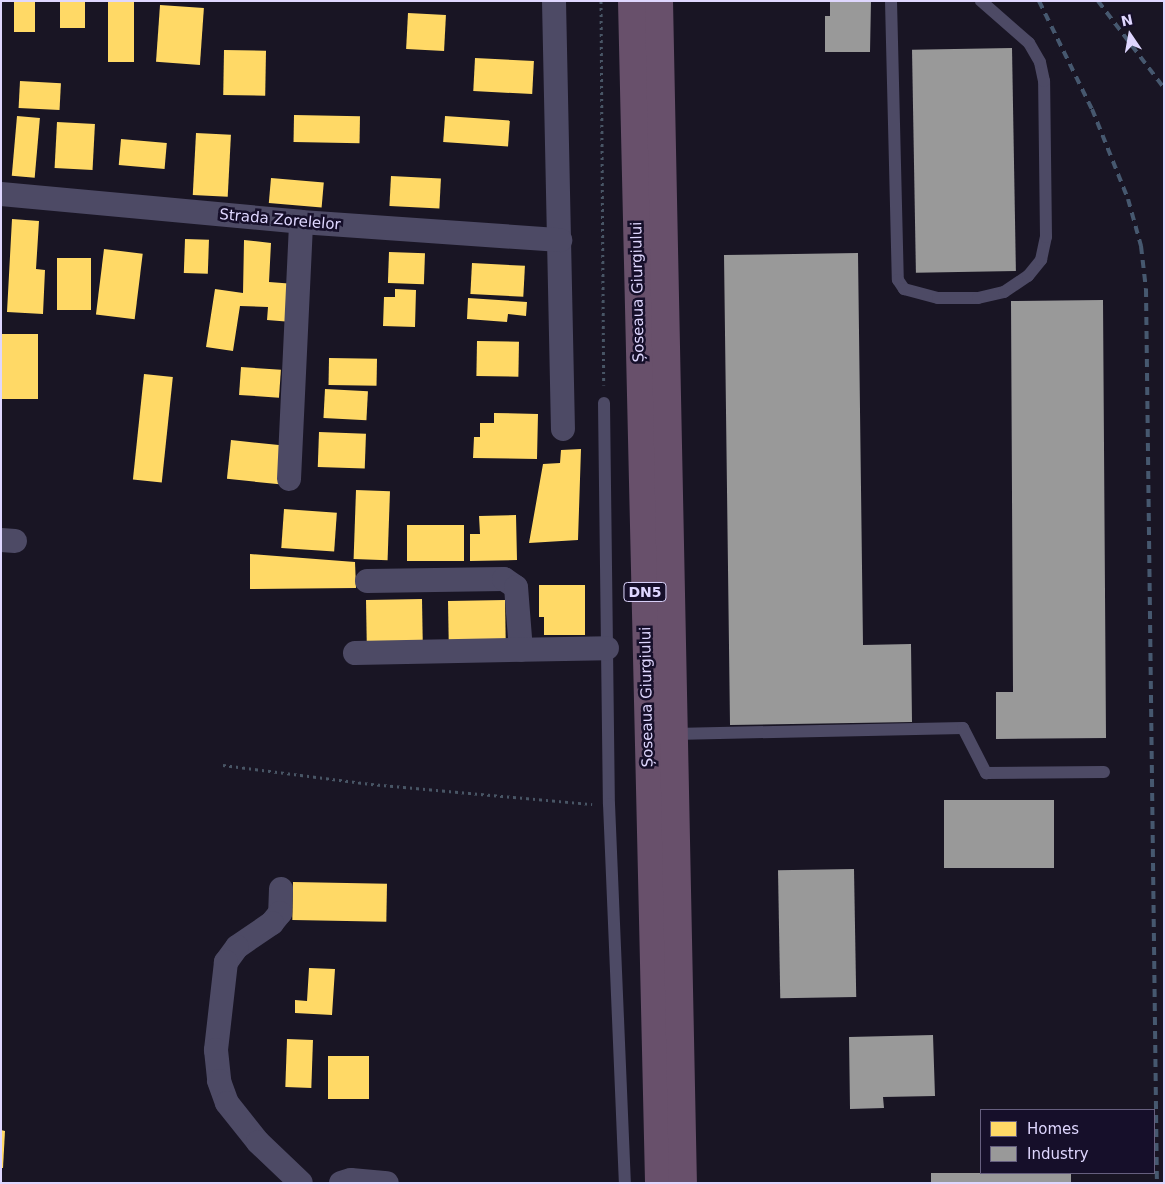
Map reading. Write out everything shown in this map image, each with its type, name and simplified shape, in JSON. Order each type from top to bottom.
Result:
[{"type":"highway","name":"Șoseaua Giurgiului","points":[[632,1],[659,1183]]},
{"type":"highway","name":"Șoseaua Giurgiului","points":[[659,1],[683,1183]]},
{"type":"street","points":[[554,1],[563,429]]},
{"type":"street","name":"Strada Zorelelor","points":[[1,194],[301,222],[560,240]]},
{"type":"street","points":[[290,480],[301,222]]},
{"type":"street","points":[[367,582],[504,579],[516,587],[521,650]]},
{"type":"street","points":[[355,653],[607,648]]},
{"type":"street","points":[[281,889],[280,913],[272,923],[243,942],[226,962],[216,1050],[219,1081],[227,1103],[258,1142],[301,1183]]},
{"type":"street","points":[[341,1183],[351,1180],[387,1183]]},
{"type":"lane","points":[[891,1],[898,280],[909,291],[938,298],[978,298],[1004,292],[1028,276],[1041,260],[1046,237],[1044,82],[1040,62],[1029,42],[981,1]]},
{"type":"lane","points":[[604,403],[608,804],[626,1183]]},
{"type":"lane","points":[[674,734],[963,728],[986,773],[1104,772]]},
{"type":"path","points":[[601,1],[604,403]]},
{"type":"path","points":[[223,765],[361,783],[608,804]]},
{"type":"building: Homes","points":[[14,1],[35,1],[35,32],[14,32]]},
{"type":"building: Homes","points":[[60,1],[85,1],[85,28],[60,28]]},
{"type":"building: Homes","points":[[108,1],[134,1],[134,62],[108,62]]},
{"type":"building: Homes","points":[[160,5],[204,8],[200,65],[156,62]]},
{"type":"building: Homes","points":[[408,13],[446,15],[444,51],[406,49]]},
{"type":"building: Homes","points":[[224,50],[266,51],[265,96],[223,95]]},
{"type":"building: Homes","points":[[475,58],[534,61],[532,94],[473,91]]},
{"type":"building: Homes","points":[[20,81],[61,83],[60,110],[19,108]]},
{"type":"building: Homes","points":[[294,115],[360,116],[360,143],[294,142]]},
{"type":"building: Homes","points":[[17,116],[40,118],[35,178],[12,176]]},
{"type":"building: Homes","points":[[445,116],[510,121],[508,146],[443,142]]},
{"type":"building: Homes","points":[[57,122],[95,124],[93,170],[55,168]]},
{"type":"building: Homes","points":[[196,133],[231,135],[228,197],[193,195]]},
{"type":"building: Homes","points":[[121,139],[167,143],[165,169],[119,165]]},
{"type":"building: Homes","points":[[391,176],[441,179],[439,209],[389,206]]},
{"type":"building: Homes","points":[[271,178],[324,183],[322,208],[269,203]]},
{"type":"building: Homes","points":[[12,219],[39,221],[36,269],[45,270],[43,314],[7,312]]},
{"type":"building: Homes","points":[[185,239],[209,240],[208,274],[184,273]]},
{"type":"building: Homes","points":[[244,240],[271,243],[269,282],[295,284],[292,322],[267,320],[268,307],[240,306],[233,351],[206,347],[215,289],[243,293]]},
{"type":"building: Homes","points":[[104,249],[143,254],[135,319],[96,315]]},
{"type":"building: Homes","points":[[389,252],[425,253],[424,284],[388,283]]},
{"type":"building: Homes","points":[[57,258],[91,258],[91,310],[57,310]]},
{"type":"building: Homes","points":[[472,263],[525,266],[523,297],[470,294]]},
{"type":"building: Homes","points":[[395,289],[416,290],[415,327],[383,326],[384,297],[395,297]]},
{"type":"building: Homes","points":[[468,298],[527,302],[526,316],[508,314],[507,322],[467,319]]},
{"type":"building: Homes","points":[[2,334],[38,334],[38,399],[2,399]]},
{"type":"building: Homes","points":[[477,341],[519,342],[518,377],[476,376]]},
{"type":"building: Homes","points":[[329,358],[377,359],[377,386],[329,385]]},
{"type":"building: Homes","points":[[241,367],[281,370],[279,398],[239,395]]},
{"type":"building: Homes","points":[[144,374],[173,377],[162,482],[133,479]]},
{"type":"building: Homes","points":[[325,389],[368,391],[366,420],[323,418]]},
{"type":"building: Homes","points":[[494,413],[538,414],[537,459],[473,458],[474,437],[480,437],[480,423],[494,423]]},
{"type":"building: Homes","points":[[319,432],[366,434],[365,469],[318,467]]},
{"type":"building: Homes","points":[[231,440],[289,446],[285,485],[227,479]]},
{"type":"building: Homes","points":[[581,449],[578,540],[529,543],[543,464],[560,463],[561,450]]},
{"type":"building: Homes","points":[[356,490],[390,491],[388,560],[354,559]]},
{"type":"building: Homes","points":[[284,509],[337,513],[334,552],[281,548]]},
{"type":"building: Homes","points":[[516,515],[517,560],[470,561],[470,534],[480,534],[479,516]]},
{"type":"building: Homes","points":[[407,525],[464,525],[464,561],[407,561]]},
{"type":"building: Homes","points":[[250,554],[355,562],[356,588],[250,589]]},
{"type":"building: Homes","points":[[539,585],[585,585],[585,635],[544,635],[544,617],[539,617]]},
{"type":"building: Homes","points":[[422,599],[423,644],[367,645],[366,600]]},
{"type":"building: Homes","points":[[505,600],[506,645],[449,646],[448,601]]},
{"type":"building: Homes","points":[[293,882],[387,884],[386,922],[292,920]]},
{"type":"building: Homes","points":[[309,968],[335,969],[332,1015],[295,1013],[295,1000],[307,1001]]},
{"type":"building: Homes","points":[[287,1039],[313,1040],[311,1088],[285,1087]]},
{"type":"building: Homes","points":[[328,1056],[369,1056],[369,1099],[328,1099]]},
{"type":"building: Homes","points":[[1,1130],[5,1131],[3,1168],[1,1168]]},
{"type":"building: Industry","points":[[830,1],[871,1],[870,52],[825,52],[825,16],[830,16]]},
{"type":"building: Industry","points":[[1012,48],[1016,271],[916,273],[912,50]]},
{"type":"building: Industry","points":[[858,253],[863,645],[911,644],[912,722],[730,725],[724,255]]},
{"type":"building: Industry","points":[[1103,300],[1106,738],[996,739],[996,692],[1013,692],[1011,301]]},
{"type":"building: Industry","points":[[944,800],[1054,800],[1054,868],[944,868]]},
{"type":"building: Industry","points":[[854,869],[856,997],[780,998],[778,870]]},
{"type":"building: Industry","points":[[933,1035],[935,1096],[883,1097],[884,1108],[850,1109],[849,1037]]},
{"type":"building: Industry","points":[[931,1173],[1071,1174],[1071,1183],[931,1183]]},
{"type":"railway","points":[[1039,1],[1092,109],[1128,199],[1141,246],[1146,289],[1157,1183]]},
{"type":"railway","points":[[1098,1],[1164,88]]}]
